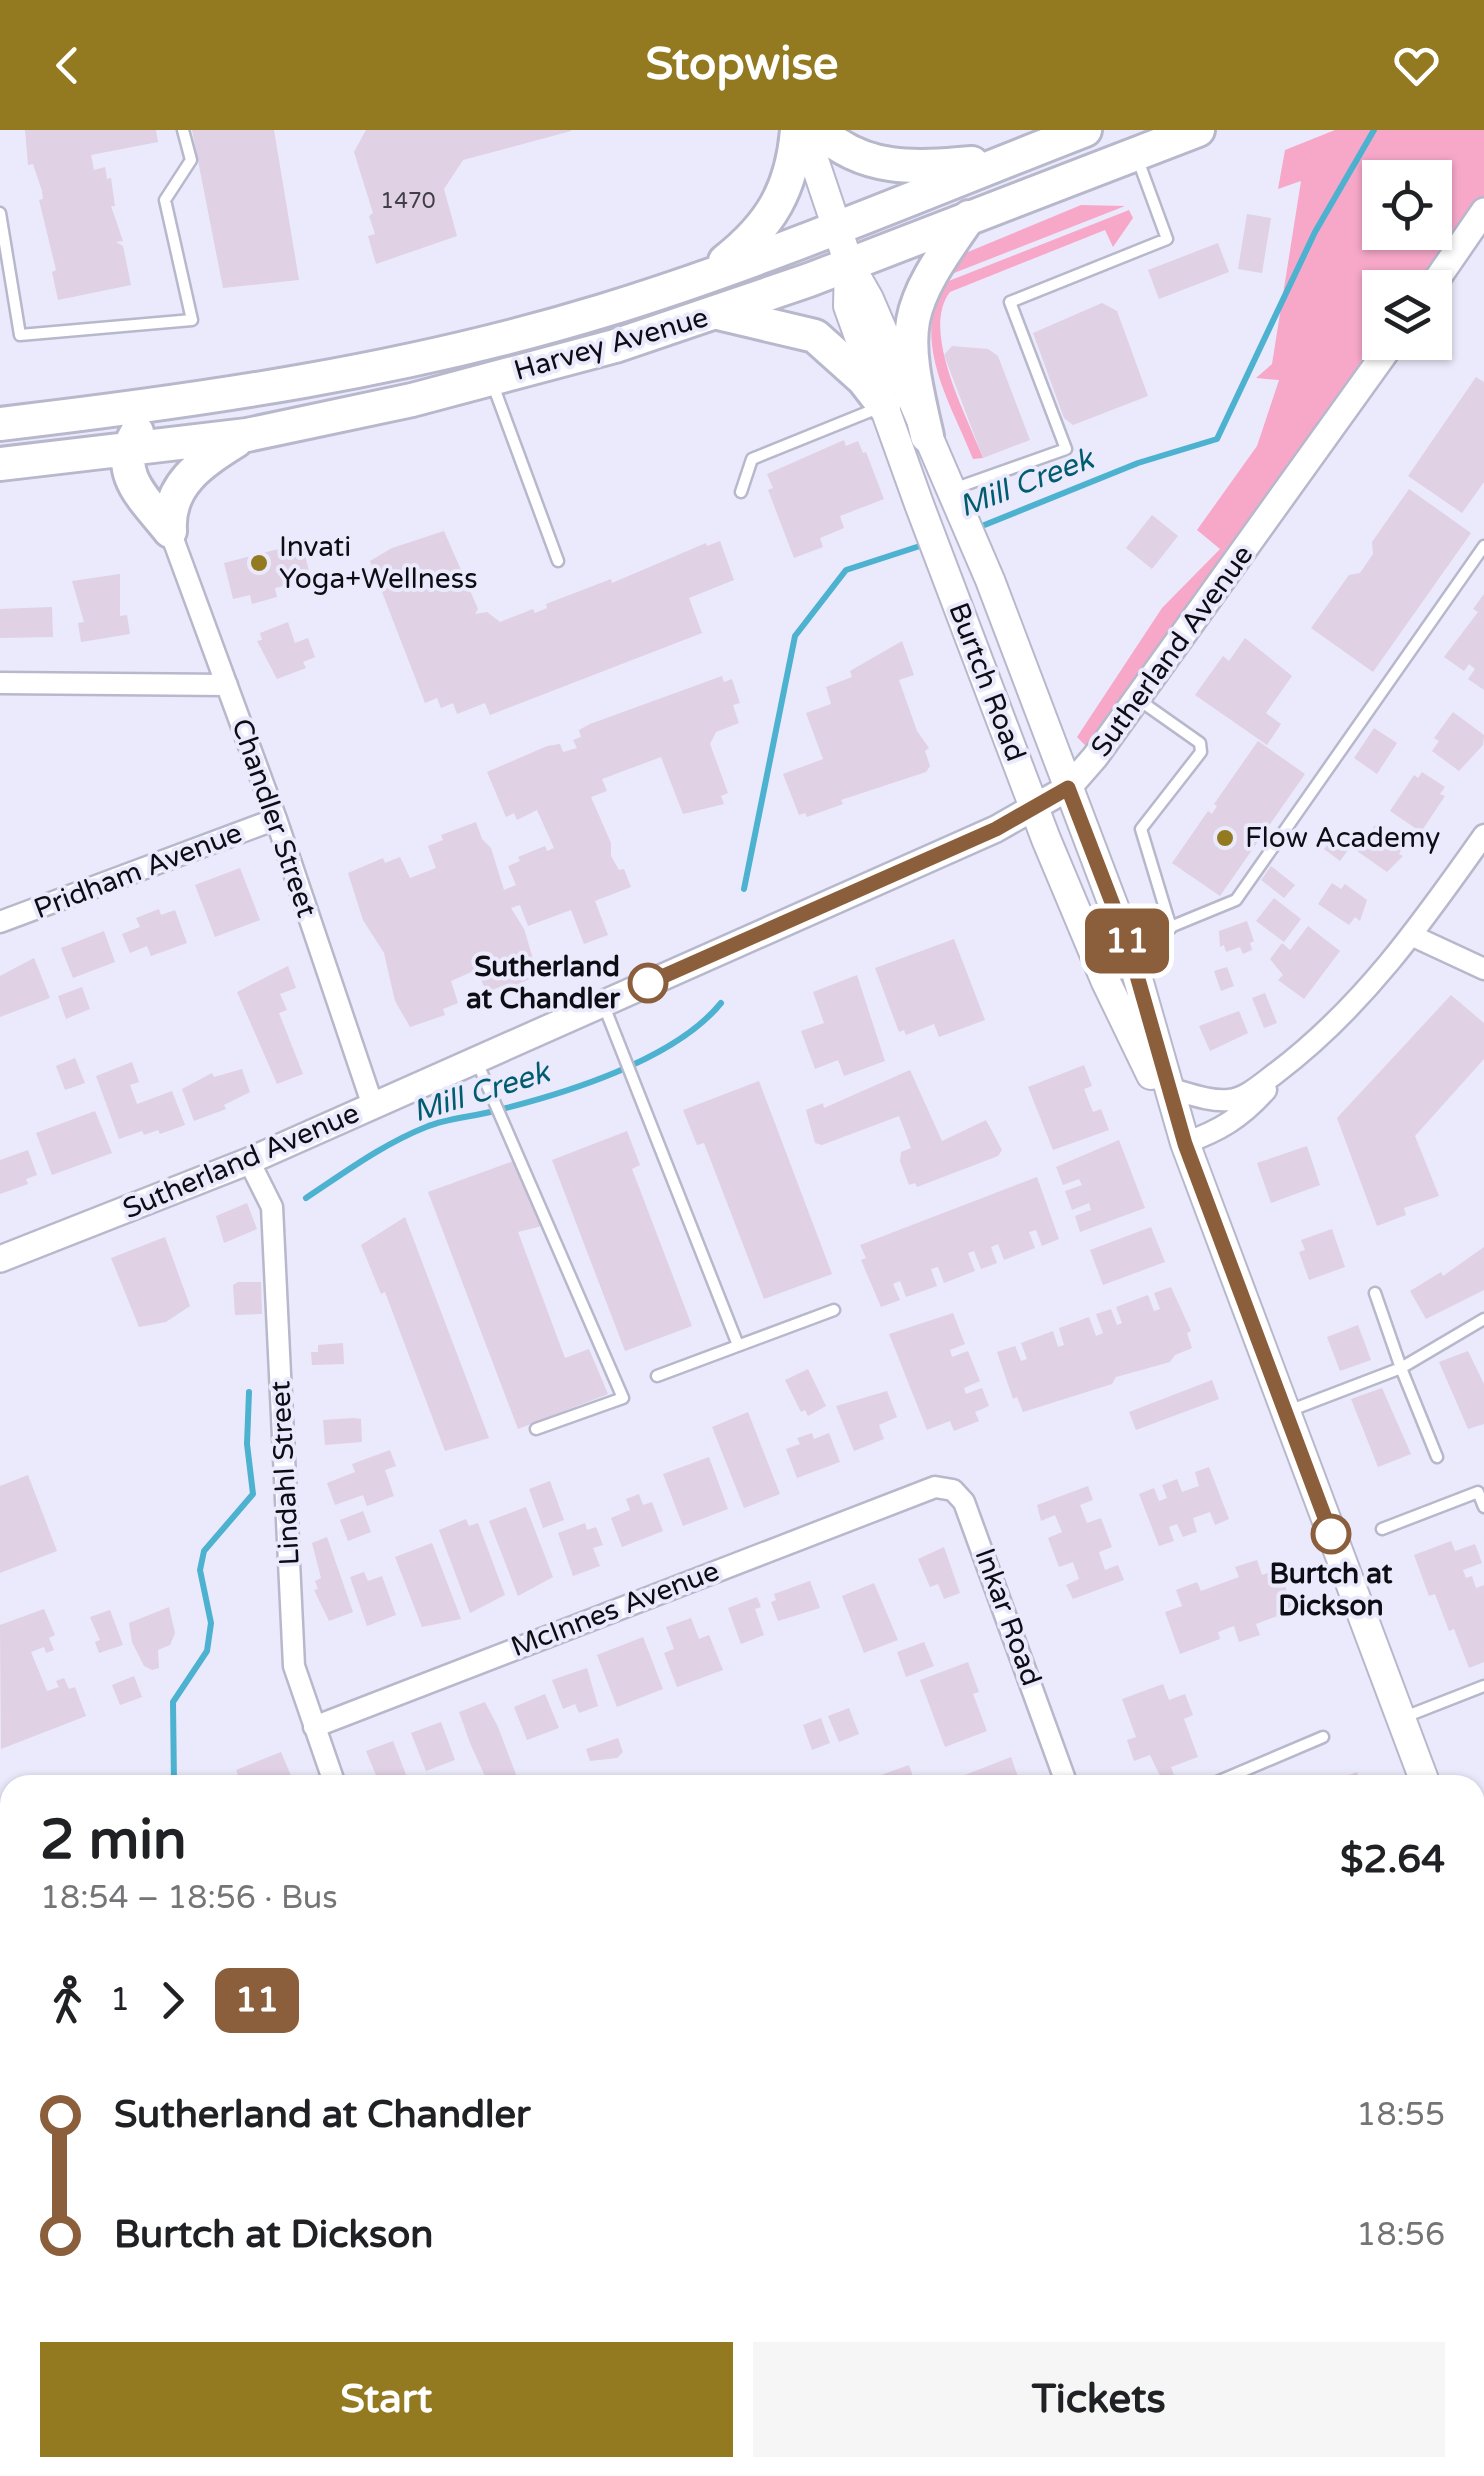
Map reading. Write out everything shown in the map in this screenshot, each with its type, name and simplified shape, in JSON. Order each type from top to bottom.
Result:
[{"type":"highway","points":[[704,277],[762,229],[780,200],[800,130]]},
{"type":"highway","points":[[820,130],[863,160],[904,168],[1006,160]]},
{"type":"highway","name":"Harvey Avenue","points":[[0,424],[161,405],[394,366],[602,311],[835,228],[1084,130]]},
{"type":"highway","name":"Harvey Avenue","points":[[0,464],[247,434],[492,379],[718,312],[1198,130]]},
{"type":"highway","points":[[927,436],[909,362],[908,335],[925,281],[969,216]]},
{"type":"highway","points":[[718,312],[815,336],[854,370],[884,406]]},
{"type":"highway","points":[[161,405],[126,451],[126,466],[138,490],[170,531]]},
{"type":"highway","points":[[170,531],[169,513],[186,478],[247,434]]},
{"type":"main road","name":"Burtch Road","points":[[800,130],[849,264],[868,299],[990,580],[1128,944],[1185,1144],[1422,1775]]},
{"type":"main road","name":"Burtch Road","points":[[849,264],[848,306],[1035,808],[1106,982],[1185,1144]]},
{"type":"street","points":[[1443,270],[1484,211]]},
{"type":"street","name":"Sutherland Avenue","points":[[0,1259],[373,1106],[1035,808],[1068,788],[1140,700],[1380,360]]},
{"type":"street","name":"Chandler Street","points":[[170,531],[276,819],[373,1106]]},
{"type":"street","points":[[0,683],[227,686]]},
{"type":"street","name":"Pridham Avenue","points":[[0,922],[276,819]]},
{"type":"street","points":[[1168,1088],[1230,1100],[1247,1094],[1294,1059],[1341,1020],[1413,936],[1484,835]]},
{"type":"street","points":[[1413,936],[1484,969]]},
{"type":"street","points":[[1185,1144],[1244,1116],[1294,1059]]},
{"type":"street","name":"Lindahl Street","points":[[249,1160],[272,1207],[294,1666],[331,1775]]},
{"type":"street","name":"Inkar Road","points":[[915,1491],[953,1490],[964,1502],[1063,1775]]},
{"type":"street","name":"McInnes Avenue","points":[[314,1728],[915,1491]]},
{"type":"lane","points":[[0,213],[20,335],[192,320],[165,200],[191,160],[183,130]]},
{"type":"lane","points":[[952,490],[1066,449],[1010,302],[1167,239],[1136,154]]},
{"type":"lane","points":[[492,379],[558,561]]},
{"type":"lane","points":[[741,492],[752,459],[884,406]]},
{"type":"lane","points":[[1128,944],[1236,900],[1484,546]]},
{"type":"lane","points":[[1140,700],[1200,743],[1201,752],[1141,829],[1172,928]]},
{"type":"lane","points":[[603,1002],[738,1345]]},
{"type":"lane","points":[[476,1060],[502,1125],[539,1195],[623,1398],[536,1429]]},
{"type":"lane","points":[[1375,1293],[1437,1457]]},
{"type":"lane","points":[[656,1376],[834,1310]]},
{"type":"lane","points":[[1285,1412],[1401,1368],[1484,1318]]},
{"type":"lane","points":[[1382,1529],[1478,1492],[1484,1507]]},
{"type":"lane","points":[[1401,1718],[1484,1686]]},
{"type":"lane","points":[[1234,1775],[1323,1737]]},
{"type":"shaded area","points":[[1335,130],[1484,130],[1484,196],[1475,202],[1452,234],[1452,160],[1362,160],[1362,250],[1441,250],[1426,270],[1362,270],[1362,360],[1367,360],[1217,574],[1086,746],[1077,737],[1162,608],[1220,549],[1197,530],[1257,446],[1279,380],[1256,378],[1272,364],[1301,181],[1278,189],[1285,150]]},
{"type":"shaded area","points":[[1081,205],[1125,206],[949,275],[943,271],[963,254]]},
{"type":"shaded area","points":[[1129,210],[1133,218],[1113,247],[1105,230],[950,292],[942,309],[943,351],[983,458],[973,459],[945,394],[933,352],[931,330],[941,284]]},
{"type":"building","points":[[25,130],[156,130],[158,142],[91,155],[94,170],[105,167],[107,179],[111,178],[115,206],[111,206],[123,241],[116,242],[123,246],[131,285],[58,300],[52,272],[56,270],[39,200],[43,199],[42,191],[33,164],[28,165]]},
{"type":"building","points":[[192,130],[274,130],[299,280],[223,288]]},
{"type":"building","points":[[366,130],[571,131],[463,160],[444,189],[457,236],[376,264],[368,236],[375,234],[369,216],[373,213],[354,152]]},
{"type":"building","points":[[1247,214],[1271,218],[1262,273],[1238,269]]},
{"type":"building","points":[[1218,243],[1229,272],[1159,299],[1148,270]]},
{"type":"building","points":[[1102,303],[1117,311],[1148,396],[1073,425],[1064,418],[1033,333]]},
{"type":"building","points":[[952,346],[988,349],[998,356],[1030,440],[983,458],[944,355]]},
{"type":"building","points":[[1476,377],[1484,382],[1484,482],[1462,513],[1408,476]]},
{"type":"building","points":[[844,440],[846,446],[858,441],[863,453],[866,452],[884,499],[840,516],[844,528],[820,538],[823,547],[794,558],[768,490],[773,488],[767,474]]},
{"type":"building","points":[[1409,489],[1471,533],[1373,672],[1311,628],[1349,575],[1360,573],[1373,554],[1372,542]]},
{"type":"building","points":[[1152,515],[1178,536],[1152,569],[1126,548]]},
{"type":"building","points":[[444,531],[478,609],[475,614],[487,612],[500,622],[533,609],[535,613],[547,608],[546,604],[611,579],[612,583],[706,543],[707,546],[720,541],[734,580],[689,598],[702,633],[490,715],[485,703],[457,714],[453,703],[441,708],[437,698],[425,703],[370,561],[392,548]]},
{"type":"building","points":[[302,543],[311,579],[275,588],[277,597],[252,604],[250,595],[233,599],[224,563]]},
{"type":"building","points":[[120,574],[120,616],[127,615],[130,634],[81,642],[78,623],[84,622],[72,581]]},
{"type":"building","points":[[1484,594],[1484,690],[1468,679],[1475,669],[1469,664],[1464,671],[1444,657],[1478,612],[1473,609]]},
{"type":"building","points":[[52,607],[53,637],[0,638],[0,609]]},
{"type":"building","points":[[288,622],[295,643],[308,638],[315,657],[303,662],[306,668],[277,679],[257,641],[262,640],[260,633]]},
{"type":"building","points":[[1245,638],[1292,676],[1266,713],[1281,724],[1267,745],[1195,695],[1223,656],[1229,661]]},
{"type":"building","points":[[902,641],[914,675],[899,680],[917,731],[929,748],[925,751],[930,766],[926,772],[841,800],[843,804],[807,817],[805,813],[799,815],[783,774],[823,759],[806,713],[831,704],[826,687],[852,677],[850,671]]},
{"type":"building","points":[[722,676],[724,682],[732,679],[740,703],[733,705],[739,723],[716,732],[710,744],[728,793],[721,796],[724,804],[683,814],[661,757],[602,779],[607,791],[591,797],[611,843],[611,856],[619,870],[624,869],[631,887],[595,901],[608,935],[584,944],[571,910],[528,926],[520,905],[511,908],[524,929],[538,975],[504,991],[502,986],[487,992],[476,970],[451,981],[458,1003],[443,1009],[445,1015],[410,1027],[395,1001],[384,953],[363,920],[348,873],[383,858],[385,863],[400,857],[410,878],[436,868],[428,846],[443,840],[441,835],[476,822],[482,839],[491,848],[504,890],[516,885],[508,866],[520,861],[518,857],[545,846],[547,851],[554,848],[537,810],[517,820],[514,813],[506,817],[487,772],[547,746],[560,744],[563,752],[577,748],[573,740],[581,737],[579,730],[590,724]]},
{"type":"building","points":[[1453,712],[1484,735],[1483,745],[1459,771],[1432,751],[1439,741],[1434,738]]},
{"type":"building","points":[[1374,728],[1397,743],[1377,774],[1354,758]]},
{"type":"building","name":"Flow Academy","points":[[1258,741],[1305,774],[1220,896],[1172,863],[1208,811],[1212,814],[1217,806],[1214,804]]},
{"type":"building","points":[[1422,772],[1445,787],[1440,794],[1445,796],[1421,832],[1390,811],[1414,775],[1418,778]]},
{"type":"building","points":[[1375,825],[1404,845],[1399,854],[1403,856],[1387,872],[1357,851]]},
{"type":"building","points":[[1333,838],[1348,850],[1340,861],[1324,849]]},
{"type":"building","points":[[1271,866],[1295,885],[1284,898],[1261,880]]},
{"type":"building","points":[[240,868],[260,920],[215,937],[195,885]]},
{"type":"building","points":[[1332,883],[1341,889],[1345,884],[1367,900],[1360,921],[1355,917],[1349,925],[1318,904]]},
{"type":"building","points":[[1274,898],[1301,919],[1284,942],[1256,921]]},
{"type":"building","points":[[159,909],[161,915],[175,910],[187,943],[151,956],[147,946],[130,953],[122,934],[140,927],[136,918]]},
{"type":"building","points":[[1247,921],[1254,941],[1250,943],[1252,950],[1243,954],[1240,947],[1226,952],[1224,945],[1220,947],[1219,931]]},
{"type":"building","points":[[1308,926],[1340,951],[1304,999],[1278,980],[1283,975],[1270,959],[1282,943],[1290,950]]},
{"type":"building","points":[[104,931],[115,962],[73,978],[61,948]]},
{"type":"building","points":[[954,939],[985,1020],[939,1037],[934,1024],[906,1035],[904,1030],[899,1032],[875,968]]},
{"type":"building","points":[[34,958],[50,998],[0,1017],[0,976]]},
{"type":"building","points":[[288,966],[296,988],[280,994],[287,1010],[279,1013],[303,1074],[277,1084],[237,992]]},
{"type":"building","points":[[1227,967],[1234,986],[1221,991],[1214,971]]},
{"type":"building","points":[[857,975],[885,1061],[844,1076],[838,1060],[815,1069],[801,1031],[824,1023],[813,992]]},
{"type":"building","points":[[82,987],[90,1009],[66,1019],[58,996]]},
{"type":"building","points":[[1265,993],[1277,1023],[1264,1028],[1252,998]]},
{"type":"building","points":[[1451,995],[1484,1023],[1484,1059],[1415,1136],[1439,1196],[1404,1208],[1406,1215],[1377,1226],[1337,1118]]},
{"type":"building","points":[[1239,1011],[1248,1033],[1210,1051],[1199,1026]]},
{"type":"building","points":[[75,1058],[85,1083],[65,1090],[56,1066]]},
{"type":"building","points":[[132,1062],[139,1082],[130,1085],[137,1104],[172,1091],[185,1125],[160,1134],[158,1130],[144,1135],[142,1131],[119,1139],[96,1076]]},
{"type":"building","points":[[1084,1065],[1092,1086],[1084,1089],[1093,1112],[1101,1109],[1109,1130],[1053,1150],[1028,1087]]},
{"type":"building","points":[[242,1069],[250,1092],[224,1105],[226,1109],[194,1121],[182,1089],[212,1073],[214,1077]]},
{"type":"building","points":[[910,1070],[942,1141],[986,1120],[1002,1150],[998,1156],[917,1187],[915,1183],[909,1185],[900,1161],[901,1152],[911,1148],[899,1116],[822,1145],[815,1143],[806,1110],[823,1103],[824,1108]]},
{"type":"building","points":[[759,1081],[832,1274],[764,1299],[704,1143],[697,1145],[683,1110]]},
{"type":"building","points":[[95,1111],[112,1153],[52,1175],[36,1133]]},
{"type":"building","points":[[627,1131],[640,1165],[632,1169],[692,1326],[625,1351],[552,1160]]},
{"type":"building","points":[[1119,1140],[1145,1208],[1080,1232],[1075,1216],[1091,1210],[1089,1203],[1072,1210],[1065,1191],[1082,1185],[1079,1179],[1063,1185],[1056,1167]]},
{"type":"building","points":[[1307,1146],[1320,1185],[1271,1203],[1257,1163]]},
{"type":"building","points":[[28,1150],[37,1175],[26,1179],[28,1184],[0,1194],[0,1160]]},
{"type":"building","points":[[516,1160],[542,1226],[518,1232],[565,1358],[589,1349],[608,1394],[518,1429],[428,1192]]},
{"type":"building","points":[[1037,1177],[1059,1239],[1042,1246],[1036,1230],[1029,1232],[1035,1248],[1004,1260],[998,1244],[991,1247],[997,1263],[981,1269],[974,1251],[968,1253],[975,1271],[944,1283],[938,1267],[931,1269],[937,1286],[906,1297],[900,1281],[893,1284],[900,1300],[881,1307],[861,1260],[866,1258],[860,1245]]},
{"type":"building","points":[[247,1203],[257,1229],[224,1243],[216,1216]]},
{"type":"building","points":[[405,1217],[489,1438],[445,1451],[385,1292],[381,1294],[361,1245]]},
{"type":"building","points":[[1151,1227],[1165,1262],[1103,1285],[1090,1250]]},
{"type":"building","points":[[1332,1229],[1345,1267],[1309,1280],[1299,1252],[1305,1250],[1301,1240]]},
{"type":"building","points":[[165,1237],[190,1306],[166,1322],[139,1327],[111,1258]]},
{"type":"building","points":[[1484,1247],[1484,1290],[1426,1319],[1410,1291],[1441,1272],[1443,1276]]},
{"type":"building","points":[[261,1282],[262,1314],[235,1315],[233,1285]]},
{"type":"building","points":[[1171,1287],[1191,1331],[1187,1333],[1192,1348],[1175,1355],[1170,1362],[1116,1377],[1112,1384],[1023,1412],[1017,1397],[1013,1399],[997,1352],[1015,1346],[1021,1361],[1027,1359],[1021,1343],[1053,1331],[1058,1347],[1064,1345],[1059,1328],[1089,1317],[1096,1336],[1103,1333],[1096,1314],[1111,1309],[1117,1325],[1122,1323],[1116,1307],[1148,1295],[1154,1311],[1160,1309],[1154,1293]]},
{"type":"building","points":[[953,1313],[965,1344],[950,1350],[952,1357],[968,1351],[980,1381],[964,1388],[966,1394],[982,1388],[989,1406],[975,1412],[979,1421],[954,1431],[950,1421],[927,1430],[889,1334]]},
{"type":"building","points":[[1358,1325],[1371,1360],[1340,1371],[1327,1337]]},
{"type":"building","points":[[343,1343],[344,1364],[312,1365],[311,1352],[318,1352],[318,1345]]},
{"type":"building","points":[[1468,1351],[1484,1384],[1484,1424],[1468,1429],[1439,1362]]},
{"type":"building","points":[[808,1369],[826,1406],[808,1416],[805,1410],[801,1412],[785,1380]]},
{"type":"building","points":[[1212,1380],[1219,1399],[1136,1430],[1129,1412]]},
{"type":"building","points":[[1382,1388],[1411,1454],[1378,1467],[1351,1399]]},
{"type":"building","points":[[887,1391],[897,1417],[879,1425],[884,1439],[854,1451],[836,1406]]},
{"type":"building","points":[[748,1412],[780,1494],[744,1508],[712,1427]]},
{"type":"building","points":[[361,1419],[362,1442],[325,1445],[323,1420]]},
{"type":"building","points":[[812,1433],[814,1439],[829,1433],[840,1462],[797,1478],[786,1449],[800,1444],[797,1438]]},
{"type":"building","points":[[390,1450],[396,1466],[385,1470],[394,1496],[367,1506],[363,1495],[335,1505],[327,1483],[355,1472],[352,1464]]},
{"type":"building","points":[[709,1457],[728,1509],[683,1526],[663,1474]]},
{"type":"building","points":[[1209,1467],[1229,1519],[1215,1525],[1210,1512],[1193,1518],[1197,1532],[1183,1537],[1177,1524],[1169,1527],[1174,1541],[1159,1546],[1139,1494],[1154,1488],[1159,1501],[1167,1498],[1162,1485],[1177,1479],[1182,1492],[1199,1486],[1195,1472]]},
{"type":"building","points":[[28,1475],[57,1551],[0,1573],[0,1486]]},
{"type":"building","points":[[550,1481],[564,1520],[543,1528],[529,1489]]},
{"type":"building","points":[[1088,1486],[1093,1500],[1080,1505],[1087,1523],[1101,1518],[1112,1547],[1099,1552],[1105,1570],[1118,1565],[1124,1580],[1073,1599],[1066,1585],[1079,1579],[1073,1562],[1059,1567],[1048,1538],[1062,1532],[1055,1515],[1041,1521],[1037,1505]]},
{"type":"building","points":[[639,1494],[643,1505],[652,1502],[663,1531],[622,1547],[611,1518],[630,1510],[626,1499]]},
{"type":"building","points":[[526,1507],[553,1577],[518,1596],[489,1521]]},
{"type":"building","points":[[363,1511],[371,1532],[348,1541],[340,1520]]},
{"type":"building","points":[[466,1519],[469,1526],[478,1523],[505,1595],[470,1613],[439,1530]]},
{"type":"building","points":[[585,1523],[587,1530],[596,1527],[603,1545],[593,1548],[600,1566],[573,1576],[558,1533]]},
{"type":"building","points":[[327,1537],[353,1612],[329,1621],[314,1590],[318,1589],[315,1581],[321,1578],[312,1543]]},
{"type":"building","points":[[1451,1541],[1455,1551],[1475,1544],[1482,1563],[1463,1570],[1466,1578],[1472,1576],[1476,1588],[1484,1585],[1484,1662],[1469,1668],[1435,1594],[1429,1596],[1414,1555]]},
{"type":"building","points":[[432,1543],[461,1619],[422,1627],[395,1557]]},
{"type":"building","points":[[944,1547],[960,1593],[944,1599],[938,1584],[930,1587],[918,1559]]},
{"type":"building","points":[[1257,1560],[1262,1575],[1279,1569],[1294,1610],[1256,1624],[1260,1635],[1239,1642],[1234,1626],[1218,1632],[1220,1639],[1180,1654],[1165,1612],[1182,1606],[1176,1590],[1197,1582],[1201,1591],[1239,1577],[1235,1567]]},
{"type":"building","points":[[364,1572],[368,1581],[382,1576],[396,1615],[367,1626],[350,1577]]},
{"type":"building","points":[[810,1581],[820,1608],[778,1621],[771,1602],[776,1600],[774,1594]]},
{"type":"building","points":[[874,1583],[898,1640],[864,1653],[842,1596]]},
{"type":"building","points":[[757,1597],[761,1607],[755,1609],[764,1635],[741,1644],[728,1608]]},
{"type":"building","points":[[169,1607],[175,1633],[170,1645],[158,1650],[159,1668],[152,1670],[144,1666],[132,1642],[129,1623]]},
{"type":"building","points":[[44,1609],[55,1635],[49,1638],[54,1650],[46,1653],[44,1647],[31,1652],[47,1691],[59,1687],[56,1681],[64,1678],[69,1689],[75,1687],[86,1716],[1,1749],[0,1625]]},
{"type":"building","points":[[110,1610],[123,1645],[99,1653],[95,1642],[100,1640],[90,1617]]},
{"type":"building","points":[[691,1618],[699,1639],[709,1635],[723,1670],[677,1687],[664,1653],[674,1649],[666,1627]]},
{"type":"building","points":[[643,1637],[663,1689],[617,1707],[597,1655]]},
{"type":"building","points":[[924,1642],[934,1666],[906,1677],[897,1652]]},
{"type":"building","points":[[968,1662],[979,1692],[973,1694],[987,1731],[945,1747],[920,1680]]},
{"type":"building","points":[[587,1668],[598,1706],[579,1713],[575,1704],[563,1709],[552,1680]]},
{"type":"building","points":[[134,1676],[142,1697],[120,1705],[112,1685]]},
{"type":"building","points":[[1163,1684],[1169,1700],[1185,1694],[1193,1715],[1184,1719],[1198,1757],[1171,1767],[1174,1775],[1160,1775],[1150,1755],[1134,1761],[1127,1740],[1136,1737],[1122,1699]]},
{"type":"building","points":[[545,1694],[559,1728],[527,1740],[514,1707]]},
{"type":"building","points":[[485,1702],[516,1775],[484,1775],[459,1712]]},
{"type":"building","points":[[849,1708],[859,1734],[839,1742],[828,1716]]},
{"type":"building","points":[[821,1718],[830,1743],[812,1750],[803,1725]]},
{"type":"building","points":[[441,1722],[455,1760],[426,1771],[411,1733]]},
{"type":"building","points":[[618,1738],[623,1752],[617,1758],[590,1761],[586,1749]]},
{"type":"building","points":[[393,1741],[406,1775],[376,1775],[366,1751]]},
{"type":"building","points":[[281,1752],[291,1775],[238,1775],[236,1770]]},
{"type":"building","points":[[1011,1757],[1017,1775],[965,1775]]},
{"type":"building","points":[[909,1765],[912,1775],[881,1775]]},
{"type":"waterway","name":"Mill Creek","points":[[977,528],[1138,463],[1217,439],[1315,232],[1374,130]]},
{"type":"waterway","name":"Mill Creek","points":[[744,889],[795,636],[846,570],[926,544]]},
{"type":"waterway","name":"Mill Creek","points":[[306,1198],[379,1150],[426,1127],[553,1095],[647,1058],[676,1042],[721,1003]]},
{"type":"waterway","name":"Mill Creek","points":[[174,1775],[173,1702],[207,1651],[211,1623],[200,1570],[204,1551],[253,1494],[247,1444],[249,1392]]},
{"type":"bus line","name":"11","points":[[648,983],[996,829],[1068,788],[1128,944],[1185,1144],[1331,1534]]},
{"type":"place","name":"Invati Yoga+Wellness","points":[[259,563]]},
{"type":"place","name":"Flow Academy","points":[[1225,838]]},
{"type":"place","name":"Sutherland at Chandler","points":[[648,983]]},
{"type":"place","name":"Burtch at Dickson","points":[[1331,1534]]}]
